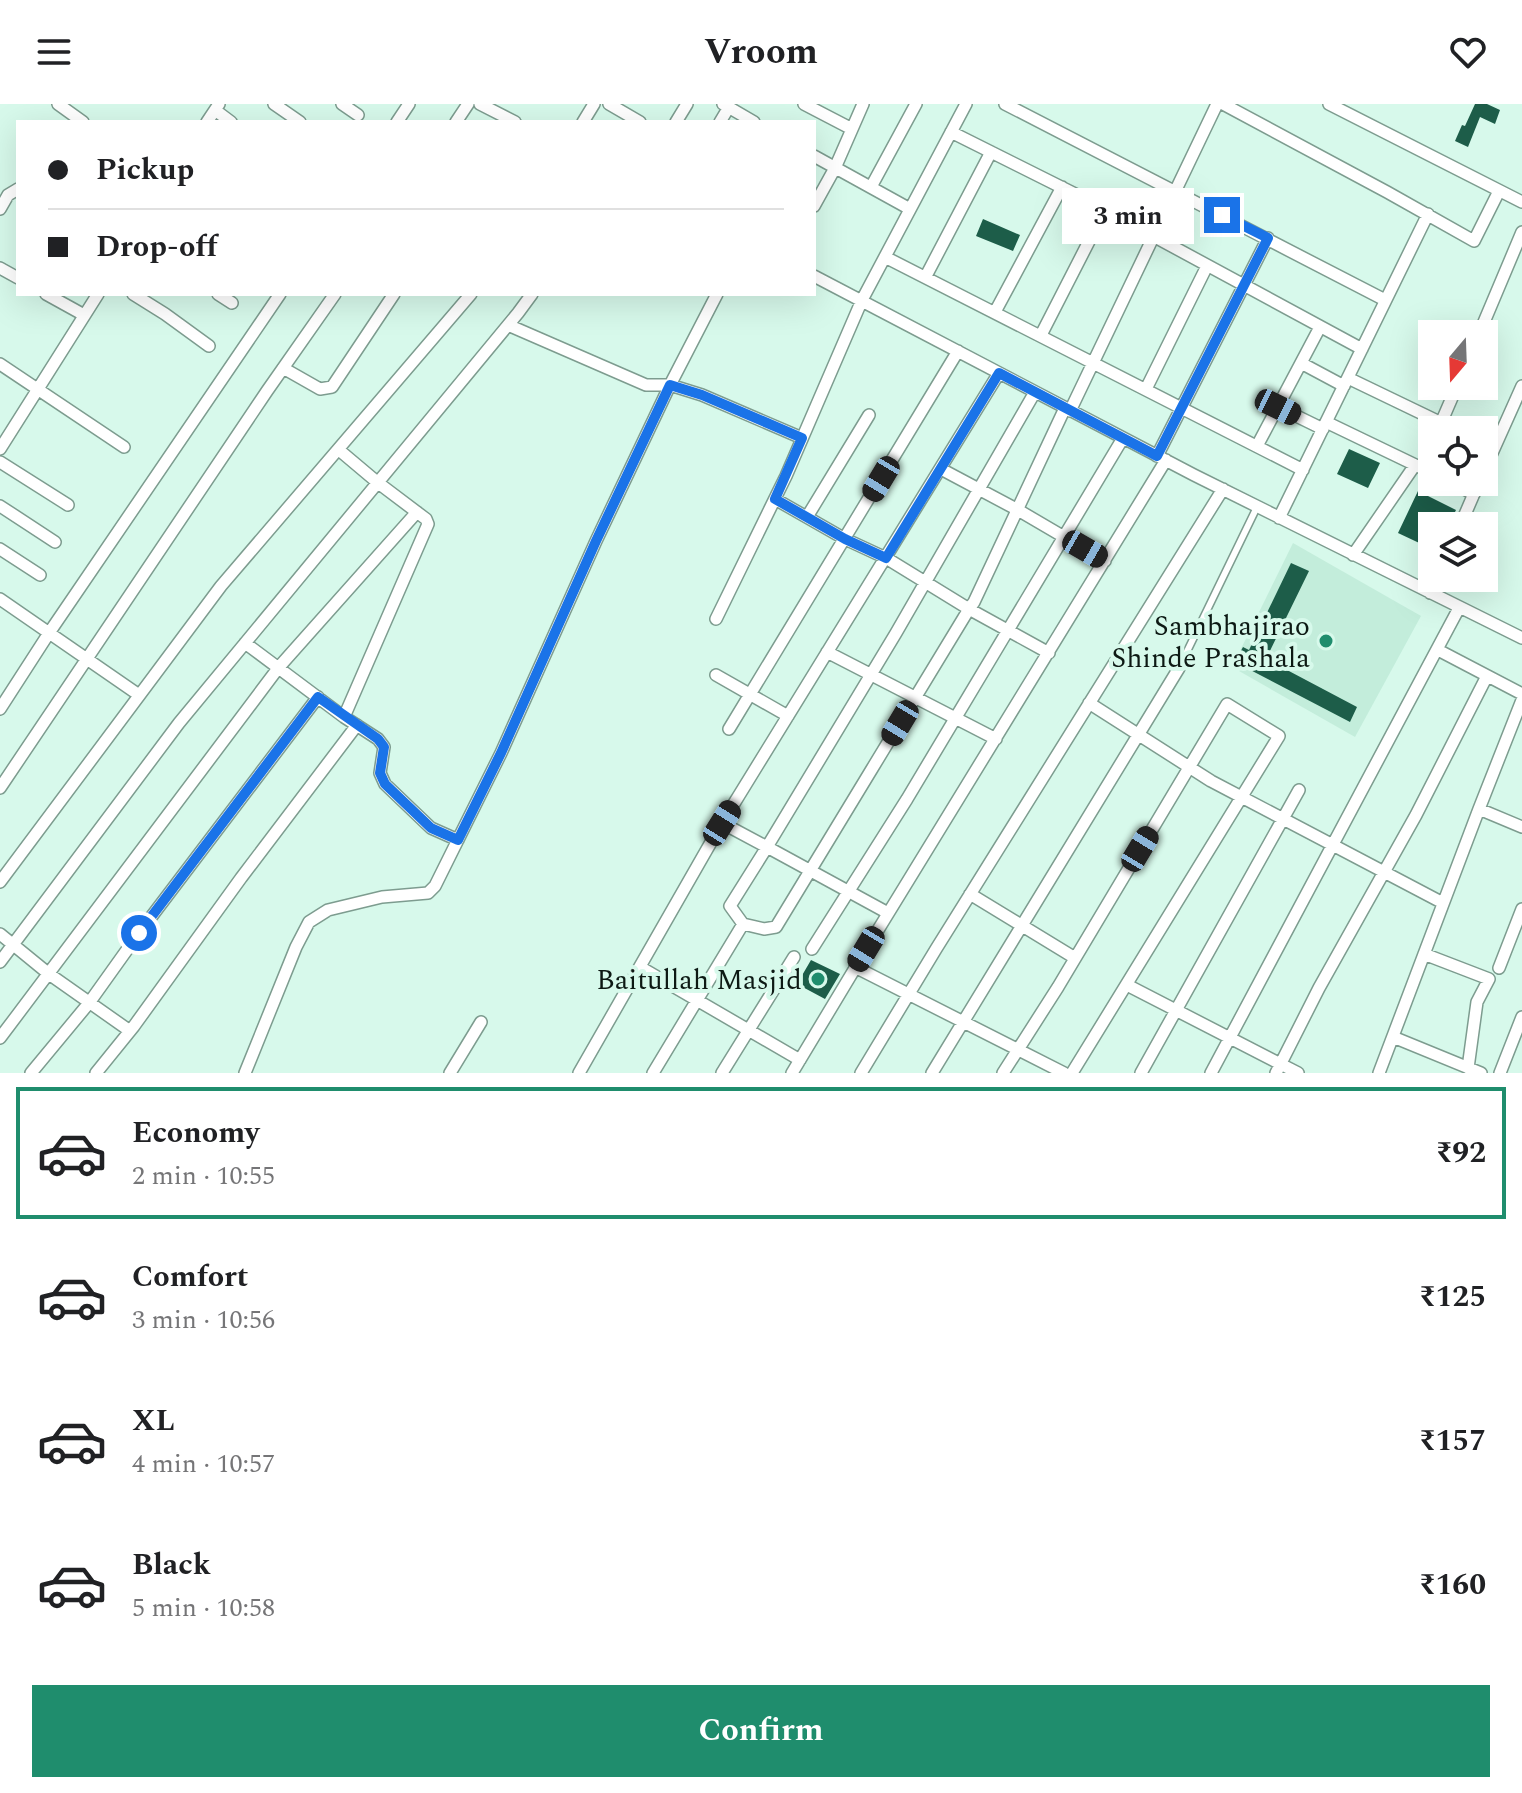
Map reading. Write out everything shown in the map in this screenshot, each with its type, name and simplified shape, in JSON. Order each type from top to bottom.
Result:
[{"type":"street","points":[[58,104],[80,120]]},
{"type":"street","points":[[274,104],[297,120]]},
{"type":"street","points":[[342,104],[358,115]]},
{"type":"street","points":[[480,104],[510,120]]},
{"type":"street","points":[[609,104],[637,120]]},
{"type":"street","points":[[804,104],[852,129]]},
{"type":"street","points":[[871,187],[916,104]]},
{"type":"street","points":[[716,619],[775,499],[862,300],[966,104]]},
{"type":"street","points":[[1005,104],[1385,300]]},
{"type":"street","points":[[1035,392],[871,675],[730,906],[743,924],[764,929],[776,927],[969,609],[1220,104],[1474,241],[1499,191]]},
{"type":"street","points":[[816,202],[835,168],[861,105]]},
{"type":"street","points":[[1333,105],[1522,202]]},
{"type":"street","points":[[726,106],[750,120]]},
{"type":"street","points":[[951,132],[1062,187],[1362,349]]},
{"type":"street","points":[[926,276],[991,152]]},
{"type":"street","points":[[816,157],[910,209]]},
{"type":"street","points":[[995,312],[1062,187]]},
{"type":"street","points":[[0,209],[8,195],[16,190]]},
{"type":"street","points":[[1041,335],[1105,210]]},
{"type":"street","points":[[1279,518],[1428,214]]},
{"type":"street","points":[[1485,320],[1522,232]]},
{"type":"street","points":[[792,1073],[1105,561],[1161,458],[1181,408],[1268,238]]},
{"type":"street","points":[[885,257],[1303,470]]},
{"type":"street","points":[[1146,389],[1207,266]]},
{"type":"street","points":[[816,277],[1067,410],[1522,638]]},
{"type":"street","points":[[50,296],[84,315]]},
{"type":"street","points":[[0,449],[97,296]]},
{"type":"street","points":[[136,296],[209,346]]},
{"type":"street","points":[[221,296],[232,303]]},
{"type":"street","points":[[0,709],[279,296]]},
{"type":"street","points":[[0,788],[334,296]]},
{"type":"street","points":[[283,368],[320,389],[332,387],[393,296]]},
{"type":"street","points":[[0,882],[221,586],[469,296]]},
{"type":"street","points":[[0,962],[179,723],[530,296]]},
{"type":"street","points":[[245,1073],[309,922],[328,910],[382,897],[428,893],[435,886],[501,753],[670,385],[716,296]]},
{"type":"street","points":[[508,325],[646,385],[670,385],[702,395],[802,438]]},
{"type":"street","points":[[1257,446],[1320,327]]},
{"type":"street","points":[[729,729],[958,351]]},
{"type":"street","points":[[1301,363],[1425,416]]},
{"type":"street","points":[[0,364],[124,447]]},
{"type":"street","points":[[585,1071],[722,823],[999,373]]},
{"type":"street","points":[[1498,430],[1522,386]]},
{"type":"street","points":[[1278,407],[1418,466]]},
{"type":"street","points":[[807,517],[869,415]]},
{"type":"street","points":[[812,949],[1123,438]]},
{"type":"street","points":[[339,450],[426,519],[428,524],[344,717]]},
{"type":"street","points":[[0,462],[68,505]]},
{"type":"street","points":[[1353,555],[1415,465]]},
{"type":"street","points":[[941,469],[1105,561]]},
{"type":"street","points":[[861,1073],[1223,489]]},
{"type":"street","points":[[775,499],[845,539],[886,558],[1049,653]]},
{"type":"street","points":[[0,506],[55,542]]},
{"type":"street","points":[[0,1038],[279,667],[417,512]]},
{"type":"street","points":[[0,549],[40,575]]},
{"type":"street","points":[[0,599],[139,695]]},
{"type":"street","points":[[1211,1073],[1459,608]]},
{"type":"street","points":[[245,643],[378,739],[384,747],[380,773],[385,784],[431,828],[458,840]]},
{"type":"street","points":[[1379,1073],[1522,697],[1438,650]]},
{"type":"street","points":[[827,652],[996,739]]},
{"type":"street","points":[[932,1073],[1179,668]]},
{"type":"street","points":[[716,675],[788,716]]},
{"type":"street","points":[[1279,1069],[1319,988],[1416,815],[1487,676]]},
{"type":"street","points":[[31,1073],[89,1003],[318,697]]},
{"type":"street","points":[[1089,703],[1242,798],[1443,903]]},
{"type":"street","points":[[1003,1073],[1227,704],[1279,736],[1072,1073]]},
{"type":"street","points":[[96,1073],[357,725]]},
{"type":"street","points":[[1141,1073],[1299,790]]},
{"type":"street","points":[[1479,809],[1522,827]]},
{"type":"street","points":[[722,823],[888,913]]},
{"type":"street","points":[[970,894],[1075,958]]},
{"type":"street","points":[[1499,968],[1522,909]]},
{"type":"street","points":[[653,1073],[743,924]]},
{"type":"street","points":[[0,934],[49,974],[130,1031]]},
{"type":"street","points":[[1424,954],[1489,979],[1477,1002],[1468,1068]]},
{"type":"street","points":[[722,1073],[794,957]]},
{"type":"street","points":[[640,967],[800,1060]]},
{"type":"street","points":[[855,967],[1064,1073]]},
{"type":"street","points":[[1127,985],[1229,1038],[1279,1069],[1298,1073]]},
{"type":"street","points":[[1500,1073],[1522,1017]]},
{"type":"street","points":[[450,1073],[481,1022]]},
{"type":"street","points":[[1393,1037],[1481,1073]]},
{"type":"lane","points":[[1179,668],[1257,507]]},
{"type":"shaded area","name":"Sambhajirao Shinde Prashala","points":[[1293,543],[1421,616],[1355,737],[1232,667]]},
{"type":"building","points":[[1475,104],[1487,104],[1500,110],[1495,124],[1480,117],[1468,147],[1455,141]]},
{"type":"building","points":[[983,219],[1020,235],[1013,251],[976,236]]},
{"type":"building","points":[[1349,449],[1380,463],[1368,488],[1337,474]]},
{"type":"building","points":[[1418,491],[1418,496],[1428,496],[1456,510],[1418,512],[1418,542],[1398,533]]},
{"type":"building","points":[[1291,563],[1309,571],[1266,659],[1357,707],[1350,722],[1235,662],[1243,647],[1249,650]]},
{"type":"building","name":"Baitullah Masjid","points":[[811,960],[840,974],[825,999],[797,984]]},
{"type":"place","name":"Sambhajirao Shinde Prashala","points":[[1326,641]]},
{"type":"place","name":"Baitullah Masjid","points":[[818,979]]},
{"type":"route","points":[[139,933],[318,697],[378,739],[384,747],[380,773],[385,784],[431,828],[458,840],[670,385],[702,395],[802,438],[775,499],[845,539],[886,558],[999,373],[1157,456],[1268,238],[1222,215]]}]
